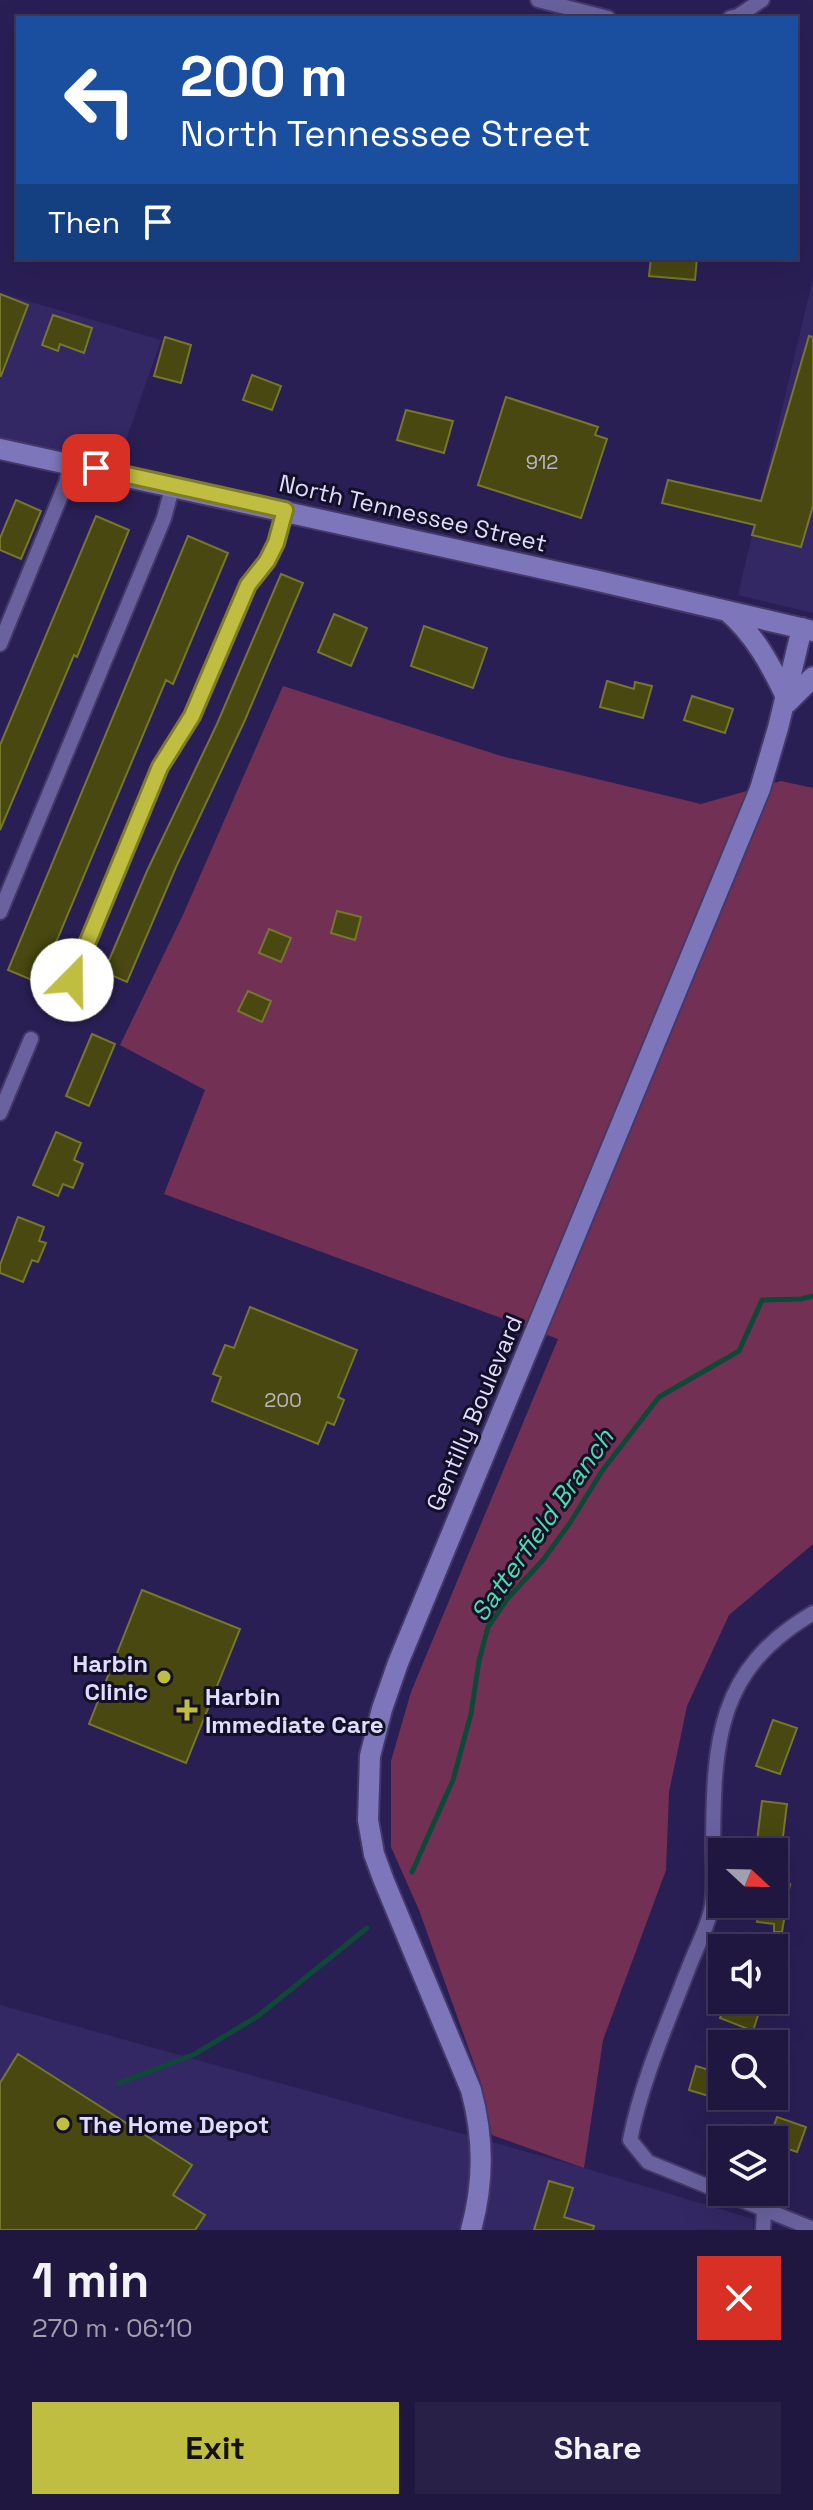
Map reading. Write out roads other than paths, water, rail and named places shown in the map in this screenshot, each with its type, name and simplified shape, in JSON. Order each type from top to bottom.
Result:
[{"type":"street","points":[[538,0],[600,16]]},
{"type":"street","points":[[738,16],[762,0]]},
{"type":"street","name":"North Tennessee Street","points":[[0,449],[285,510],[808,630]]},
{"type":"street","points":[[0,644],[66,483],[70,462]]},
{"type":"street","points":[[0,912],[164,518],[173,485]]},
{"type":"street","points":[[72,980],[160,767],[192,716],[248,585],[267,561],[276,543],[285,510]]},
{"type":"street","points":[[727,611],[760,648],[785,701],[813,677]]},
{"type":"street","name":"Gentilly Boulevard","points":[[471,2230],[481,2172],[476,2110],[471,2090],[374,1854],[367,1800],[373,1744],[398,1663],[765,777],[808,630]]},
{"type":"street","points":[[0,1113],[31,1039]]},
{"type":"street","points":[[813,1613],[768,1645],[729,1703],[721,1727],[713,1776],[712,1906],[639,2096],[630,2140],[648,2162],[813,2229]]},
{"type":"street","points":[[763,2230],[764,2209]]},
{"type":"waterway","name":"Satterfield Branch","points":[[412,1872],[453,1780],[471,1714],[488,1627],[508,1598],[543,1560],[602,1471],[659,1397],[739,1351],[762,1300],[813,1296]]},
{"type":"waterway","name":"Satterfield Branch","points":[[119,2083],[195,2054],[258,2016],[367,1928]]},
{"type":"place","name":"Harbin Clinic","points":[[164,1677]]},
{"type":"place","name":"Harbin Immediate Care","points":[[187,1710]]},
{"type":"place","name":"The Home Depot","points":[[63,2124]]}]
